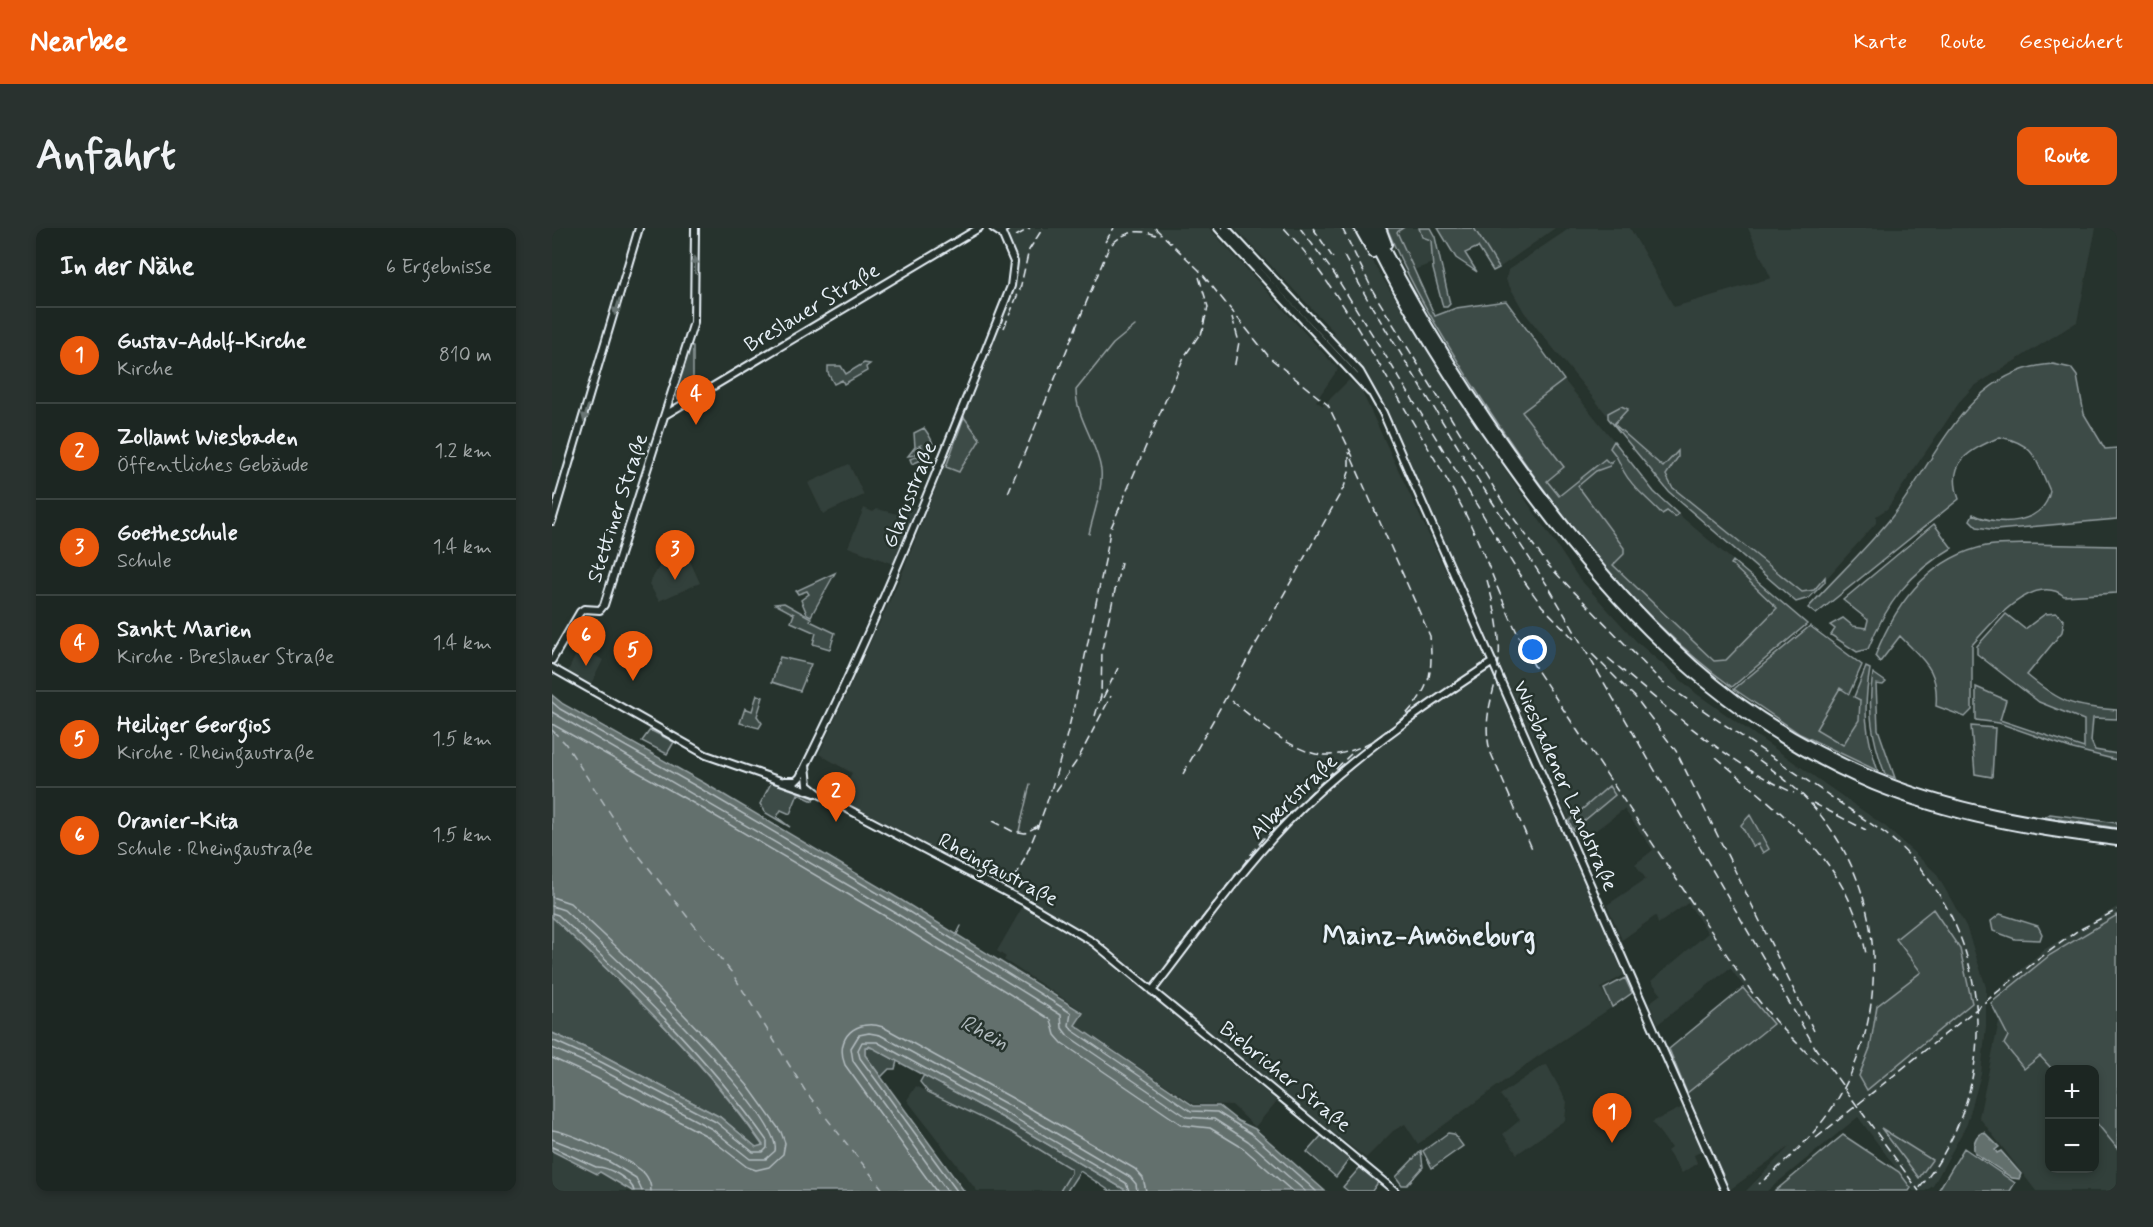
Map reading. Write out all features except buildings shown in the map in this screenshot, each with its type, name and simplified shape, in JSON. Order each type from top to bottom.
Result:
[{"type":"highway","points":[[1359,228],[1392,272]]},
{"type":"highway","points":[[1366,228],[1458,388],[1545,511],[1636,620],[1716,689],[1793,745],[1837,769],[1911,799],[1989,821],[2117,841]]},
{"type":"highway","points":[[1374,228],[1392,272]]},
{"type":"highway","points":[[1381,228],[1392,272]]},
{"type":"highway","points":[[1737,704],[1823,753],[1914,792],[1989,814],[2117,834]]},
{"type":"street","points":[[552,521],[639,228]]},
{"type":"street","name":"Stettiner Straße","points":[[552,660],[578,614],[584,609],[600,610],[604,605],[694,322],[695,228]]},
{"type":"street","points":[[992,228],[1003,230]]},
{"type":"street","points":[[1218,228],[1350,366]]},
{"type":"street","points":[[1226,228],[1350,366]]},
{"type":"street","name":"Breslauer Straße","points":[[664,415],[979,229]]},
{"type":"street","name":"Glarusstraße","points":[[799,780],[895,575],[1011,286],[1014,262],[1003,230]]},
{"type":"street","name":"Wiesbadener Landstraße","points":[[1350,366],[1372,395],[1393,435],[1725,1191]]},
{"type":"street","name":"Albertstraße","points":[[1152,991],[1246,869],[1314,795],[1362,755],[1493,662]]},
{"type":"street","name":"Rheingaustraße","points":[[552,668],[706,755],[784,780],[799,780],[806,787],[1023,901],[1091,941],[1152,991]]},
{"type":"street","points":[[799,780],[806,787]]},
{"type":"street","name":"Biebricher Straße","points":[[1152,991],[1395,1191]]},
{"type":"shaded area","points":[[1008,228],[1209,228],[1338,369],[1316,401],[1323,406],[1349,380],[1361,390],[1486,657],[1480,665],[1360,752],[1296,809],[1238,874],[1152,983],[1100,941],[838,799],[852,773],[819,754],[901,576],[1019,278],[1016,254],[1006,236]]},
{"type":"shaded area","points":[[1235,228],[1352,228],[1452,391],[1578,577],[1637,642],[1697,694],[1886,827],[1936,873],[1966,926],[1986,987],[1986,1026],[1981,1074],[1967,1124],[1933,1186],[1925,1191],[1913,1191],[1858,1117],[1767,1191],[1746,1191],[1790,1146],[1728,1191],[1687,1093],[1772,1024],[1730,968],[1658,1024],[1649,1003],[1661,994],[1651,981],[1708,933],[1688,903],[1658,924],[1656,916],[1654,917],[1622,940],[1607,905],[1646,879],[1635,864],[1653,850],[1624,809],[1579,843],[1404,449],[1365,370],[1333,336],[1334,332]]},
{"type":"shaded area","points":[[1387,228],[1403,228],[1397,232],[1435,316],[1456,308],[1506,301],[1564,380],[1522,412],[1564,467],[1547,481],[1559,496],[1605,459],[1609,463],[1612,461],[1610,466],[1596,471],[1578,486],[1624,548],[1624,554],[1613,565],[1714,661],[1726,660],[1777,608],[1731,564],[1733,561],[1807,624],[1732,687],[1656,622],[1588,548],[1499,425],[1426,308]]},
{"type":"shaded area","points":[[1403,228],[1419,228],[1431,240],[1435,262],[1414,270],[1396,232]]},
{"type":"shaded area","points":[[1419,228],[1430,228],[1435,237],[1450,304],[1447,307],[1443,307],[1433,269],[1431,240],[1422,237]]},
{"type":"shaded area","points":[[1438,228],[1474,228],[1499,268],[1493,271],[1478,247],[1465,253],[1477,272],[1456,258]]},
{"type":"shaded area","points":[[1474,228],[1555,228],[1499,268]]},
{"type":"shaded area","points":[[1570,228],[1630,228],[1674,307],[1771,278],[1748,228],[2096,228],[2077,322],[1973,387],[1961,400],[1887,509],[1876,516],[1876,523],[1809,598],[1796,602],[1669,492],[1524,312],[1506,280],[1508,270]]},
{"type":"shaded area","points":[[690,345],[693,346],[693,391],[678,399],[675,393]]},
{"type":"shaded area","points":[[864,363],[870,364],[866,367],[867,371],[844,384],[842,380],[834,384],[828,373],[828,366],[841,366],[846,374]]},
{"type":"shaded area","points":[[2053,364],[2071,368],[2077,376],[2084,414],[2105,449],[2117,448],[2117,519],[1996,530],[1977,527],[1970,520],[1973,514],[1995,521],[2030,517],[2046,502],[2050,491],[2038,462],[2028,449],[2012,440],[2000,437],[1978,447],[1963,459],[1955,476],[1959,499],[1816,614],[1808,608],[1891,518],[1957,421],[1976,400],[1997,382],[2023,370]]},
{"type":"shaded area","points":[[1564,380],[1664,502],[1789,608],[1724,671],[1613,565],[1547,481],[1564,467],[1522,412]]},
{"type":"shaded area","points":[[1621,406],[1628,409],[1614,424],[1663,467],[1678,451],[1678,457],[1666,475],[1672,487],[1802,592],[1814,590],[1825,577],[1825,582],[1809,598],[1796,602],[1669,492],[1608,418],[1608,413]]},
{"type":"shaded area","points":[[964,417],[980,439],[959,472],[946,467]]},
{"type":"shaded area","points":[[924,428],[933,442],[933,452],[912,464],[910,459],[925,454],[921,445],[917,447],[915,455],[908,456],[915,447],[914,433]]},
{"type":"shaded area","points":[[1614,441],[1654,492],[1678,514],[1675,517],[1667,511],[1662,514],[1632,484],[1610,448]]},
{"type":"shaded area","points":[[849,464],[864,495],[823,514],[808,483]]},
{"type":"shaded area","points":[[916,507],[893,564],[848,547],[864,508],[873,512],[877,509],[901,515],[909,508]]},
{"type":"shaded area","points":[[1934,524],[1952,548],[1937,557],[1901,591],[1883,618],[1868,649],[1857,652],[1831,635],[1835,629],[1830,625],[1843,618],[1853,626],[1866,628],[1868,620],[1843,600]]},
{"type":"shaded area","points":[[1990,545],[2117,546],[2117,593],[2064,596],[2052,590],[2040,591],[2026,595],[2001,614],[1972,645],[1972,710],[1965,717],[1936,706],[1935,683],[1932,674],[1923,659],[1900,636],[1880,662],[1875,656],[1883,637],[1904,602],[1916,586],[1931,573],[1947,561],[1965,552]]},
{"type":"shaded area","points":[[667,553],[690,561],[700,583],[659,601],[649,584]]},
{"type":"shaded area","points":[[835,573],[811,616],[807,614],[801,600],[809,594],[807,591],[798,594],[796,591]]},
{"type":"shaded area","points":[[784,603],[811,618],[810,621],[835,633],[830,649],[813,644],[816,633],[791,622],[794,614],[775,604]]},
{"type":"shaded area","points":[[2057,613],[2064,621],[2062,632],[2027,675],[2068,702],[2117,710],[2117,719],[2093,718],[2091,741],[2095,750],[2117,754],[2117,760],[2073,749],[1999,723],[1976,720],[1976,687],[2006,700],[2000,720],[2084,748],[2084,720],[2039,702],[1977,654],[1977,646],[2006,614],[2025,629],[2045,614]]},
{"type":"shaded area","points":[[1810,626],[1862,665],[1849,694],[1840,688],[1816,729],[1843,745],[1859,720],[1860,700],[1854,697],[1866,667],[1870,669],[1866,696],[1866,721],[1878,771],[1800,734],[1734,689]]},
{"type":"shaded area","points":[[580,646],[603,660],[591,684],[568,671]]},
{"type":"shaded area","points":[[780,657],[811,664],[800,691],[772,682]]},
{"type":"shaded area","points":[[1488,669],[1493,673],[1624,975],[1601,988],[1611,1008],[1537,1057],[1418,1144],[1405,1124],[1393,1131],[1366,1158],[1287,1097],[1170,1000],[1160,988],[1258,860],[1305,810],[1382,744]]},
{"type":"shaded area","points":[[1873,673],[1886,682],[1883,685],[1876,684],[1878,729],[1895,778],[1885,774],[1874,736],[1871,712]]},
{"type":"shaded area","points":[[1840,688],[1860,700],[1859,720],[1843,745],[1816,729]]},
{"type":"shaded area","points":[[757,695],[763,697],[757,716],[762,723],[759,728],[740,723],[745,708],[752,711]]},
{"type":"shaded area","points":[[1971,726],[1995,728],[1992,777],[1975,774]]},
{"type":"shaded area","points":[[650,730],[674,742],[667,754],[642,741]]},
{"type":"shaded area","points":[[768,781],[814,798],[813,801],[798,794],[790,814],[781,810],[777,817],[790,827],[766,813],[760,804],[771,783]]},
{"type":"shaded area","points":[[1609,786],[1615,795],[1573,830],[1569,821]]},
{"type":"shaded area","points":[[2050,814],[2117,823],[2117,828],[2045,817]]},
{"type":"shaded area","points":[[1750,815],[1769,849],[1763,853],[1758,844],[1753,847],[1741,825]]},
{"type":"shaded area","points":[[1023,906],[1092,946],[1277,1101],[1255,1127],[1232,1105],[1194,1104],[1074,1024],[1084,1012],[1004,960],[1006,957],[997,951]]},
{"type":"shaded area","points":[[2117,907],[2117,915],[2050,955],[1997,997],[1994,993],[2045,949]]},
{"type":"shaded area","points":[[1933,909],[1960,949],[1972,1003],[1867,1090],[1859,1076],[1870,1048],[1877,1006],[1921,972],[1896,939]]},
{"type":"shaded area","points":[[2000,914],[2038,926],[2042,934],[2040,940],[2015,939],[1993,931],[1991,921]]},
{"type":"shaded area","points":[[2117,915],[2117,1148],[2099,1126],[2099,1065],[2048,1065],[2040,1056],[2024,1069],[2004,1044],[2008,1036],[1991,1003],[2050,955]]},
{"type":"shaded area","points":[[552,917],[627,988],[668,1031],[727,1098],[763,1146],[756,1147],[720,1117],[604,1056],[552,1033]]},
{"type":"shaded area","points":[[2117,944],[2117,1191],[2036,1191],[1979,1117],[1999,1021]]},
{"type":"shaded area","points":[[1625,978],[1632,993],[1612,1007],[1604,989]]},
{"type":"shaded area","points":[[1743,988],[1773,1024],[1687,1093],[1669,1049]]},
{"type":"shaded area","points":[[865,1047],[874,1048],[897,1061],[895,1069],[889,1069],[881,1077],[865,1055]]},
{"type":"shaded area","points":[[1547,1065],[1567,1102],[1565,1120],[1517,1154],[1503,1134],[1520,1120],[1500,1095],[1542,1066]]},
{"type":"shaded area","points":[[924,1075],[1003,1118],[1127,1191],[1110,1191],[1080,1171],[1067,1191],[1060,1191],[1071,1169],[1011,1132],[928,1092],[920,1082]]},
{"type":"shaded area","points":[[916,1086],[1014,1134],[1071,1170],[1060,1191],[977,1191],[907,1100]]},
{"type":"shaded area","points":[[1685,1106],[1705,1150],[1694,1155],[1697,1163],[1682,1173],[1667,1151],[1671,1148],[1652,1122]]},
{"type":"shaded area","points":[[1881,1128],[1932,1160],[1919,1178]]},
{"type":"shaded area","points":[[1448,1133],[1454,1134],[1463,1146],[1432,1168],[1423,1151]]},
{"type":"shaded area","points":[[1322,1135],[1351,1157],[1336,1177],[1307,1152]]},
{"type":"shaded area","points":[[1843,1135],[1899,1172],[1911,1188],[1909,1191],[1775,1191]]},
{"type":"shaded area","points":[[1964,1148],[2015,1183],[2010,1191],[1938,1191]]},
{"type":"shaded area","points":[[552,1151],[597,1174],[600,1172],[632,1191],[552,1191]]},
{"type":"shaded area","points":[[1421,1151],[1423,1167],[1407,1185],[1402,1185],[1396,1177]]},
{"type":"shaded area","points":[[1362,1165],[1379,1181],[1372,1191],[1348,1191],[1343,1187]]},
{"type":"water","name":"Rhein","points":[[552,695],[563,704],[704,783],[901,900],[1083,1013],[1075,1025],[1194,1106],[1219,1106],[1238,1121],[1255,1129],[1325,1191],[1127,1191],[1003,1118],[869,1046],[865,1047],[865,1055],[964,1191],[632,1191],[600,1172],[597,1174],[552,1151],[552,1033],[604,1056],[720,1117],[756,1147],[763,1145],[716,1083],[664,1025],[552,917]]},
{"type":"water","points":[[1984,1132],[1999,1147],[1995,1150],[1997,1153],[2001,1151],[2021,1174],[2019,1179],[2012,1178],[1975,1153],[1975,1141],[1978,1135]]},
{"type":"waterway","points":[[1089,534],[1099,494],[1101,470],[1079,410],[1076,390],[1113,344],[1135,326]]},
{"type":"waterway","points":[[1019,831],[1030,784]]},
{"type":"waterway","points":[[956,936],[961,926]]},
{"type":"ferry route","points":[[552,730],[565,743],[632,847],[732,973],[806,1092],[884,1191]]},
{"type":"railway","points":[[1016,236],[1030,228]]},
{"type":"railway","points":[[1004,328],[1020,289],[1029,250],[1043,228]]},
{"type":"railway","points":[[1105,242],[1114,228]]},
{"type":"railway","points":[[1155,228],[1199,270],[1270,358],[1328,405],[1354,459]]},
{"type":"railway","points":[[1284,228],[1317,268],[1347,312],[1448,482],[1463,509],[1515,629],[1535,667],[1751,991],[1775,1021],[1820,1066]]},
{"type":"railway","points":[[1300,228],[1333,272],[1519,574],[1542,606],[1574,639]]},
{"type":"railway","points":[[1313,228],[1333,258]]},
{"type":"railway","points":[[1342,228],[1374,293],[1507,509],[1548,565],[1663,683],[1886,834],[1922,871],[1949,912],[1967,958],[1976,1006],[1976,1055],[1966,1103],[1946,1149],[1917,1191]]},
{"type":"railway","points":[[1008,493],[1109,247],[1131,233],[1143,232],[1156,235]]},
{"type":"railway","points":[[1344,256],[1369,302],[1480,483],[1551,591],[1816,1049],[1919,1191]]},
{"type":"railway","points":[[1199,277],[1208,307],[1201,335]]},
{"type":"railway","points":[[1232,317],[1239,342],[1234,369]]},
{"type":"railway","points":[[1015,878],[1033,840],[1060,761],[1080,679],[1110,530],[1184,357],[1204,328]]},
{"type":"railway","points":[[1232,701],[1290,744],[1312,753],[1328,755],[1346,752],[1382,734],[1398,722],[1423,692],[1430,672],[1430,636],[1349,452]]},
{"type":"railway","points":[[1183,774],[1344,487],[1349,472],[1349,456]]},
{"type":"railway","points":[[1095,716],[1101,696],[1102,649],[1121,563]]},
{"type":"railway","points":[[1487,580],[1499,639],[1499,659],[1487,726],[1490,751],[1533,851]]},
{"type":"railway","points":[[1592,654],[1635,697],[1676,751],[1814,1031]]},
{"type":"railway","points":[[1608,658],[1696,732],[1743,765],[1794,793]]},
{"type":"railway","points":[[1103,698],[1118,668]]},
{"type":"railway","points":[[1056,791],[1078,759],[1111,696]]},
{"type":"railway","points":[[1748,752],[1781,776],[1804,797],[1836,837],[1855,873],[1867,911],[1873,951],[1872,991],[1866,1030],[1853,1069],[1834,1105],[1818,1127],[1790,1157],[1759,1184]]},
{"type":"railway","points":[[1168,962],[1263,839],[1351,754]]},
{"type":"railway","points":[[1716,757],[1789,820],[1829,866],[1845,892],[1858,921],[1866,954]]},
{"type":"railway","points":[[1813,803],[1866,830]]},
{"type":"railway","points":[[993,821],[1012,831],[1025,833],[1036,827],[1039,821]]},
{"type":"railway","points":[[1816,1138],[2036,961],[2077,931],[2117,910]]},
{"type":"place","name":"Sankt Marien","points":[[696,425]]},
{"type":"place","name":"Goetheschule","points":[[675,580]]},
{"type":"place","name":"Oranier-Kita","points":[[586,666]]},
{"type":"place","name":"Heiliger Georgios","points":[[633,681]]},
{"type":"place","name":"Zollamt Wiesbaden","points":[[836,822]]},
{"type":"place","name":"Gustav-Adolf-Kirche","points":[[1612,1143]]},
{"type":"district","name":"Mainz-Amöneburg","points":[[1429,936]]}]
